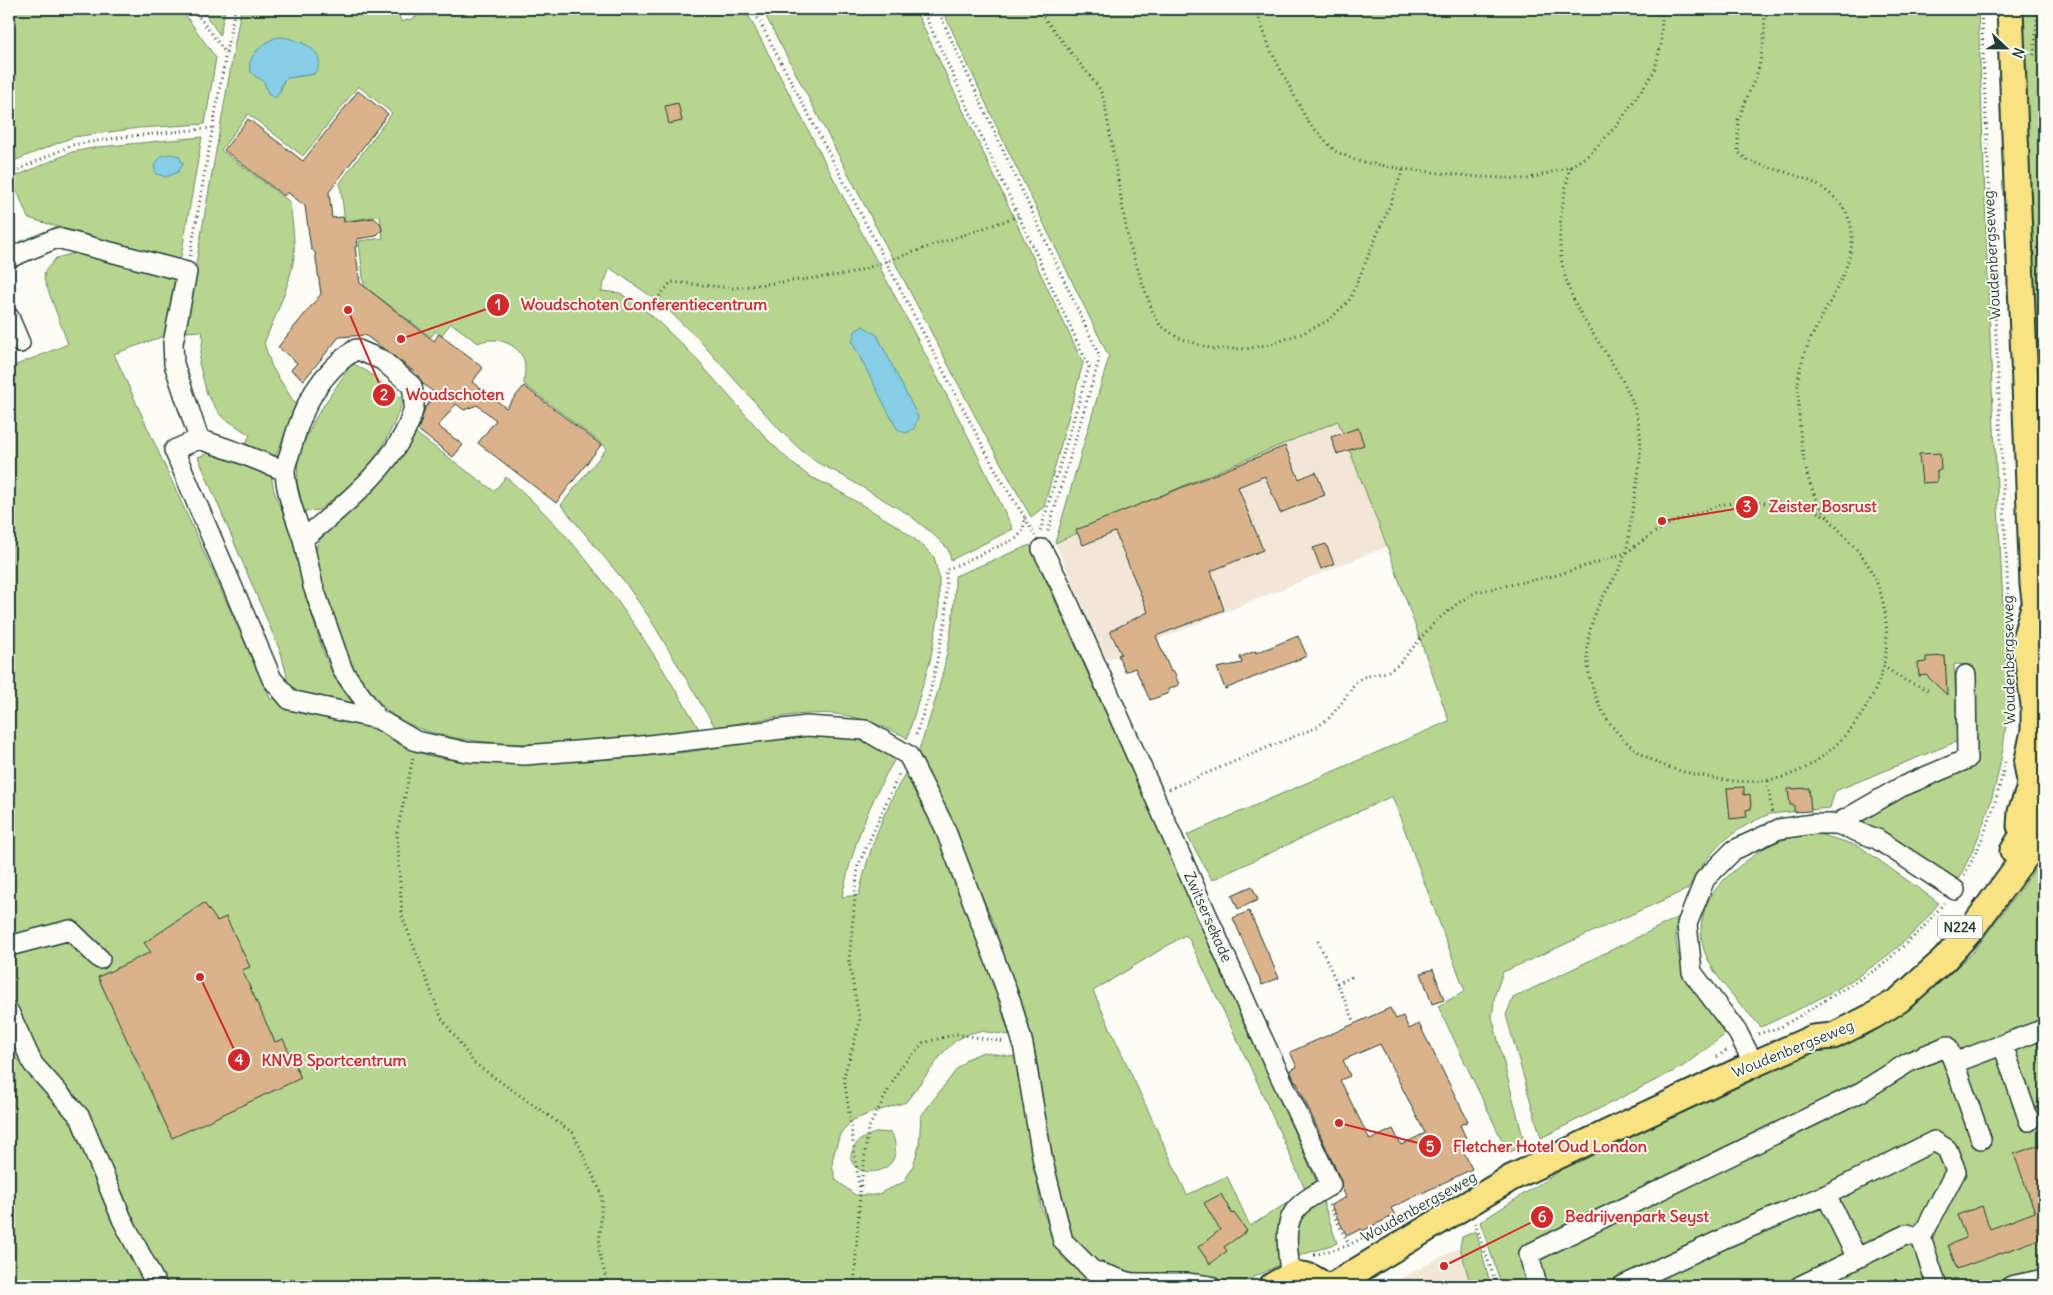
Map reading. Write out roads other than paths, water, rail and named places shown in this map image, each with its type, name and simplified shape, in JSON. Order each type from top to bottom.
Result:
[{"type":"main road","name":"Woudenbergseweg","points":[[2010,9],[2032,585],[2044,645]]},
{"type":"main road","name":"N224","points":[[2035,604],[2025,639],[2034,731],[2027,764],[2030,781],[2029,790],[2021,812],[2036,841]]},
{"type":"main road","name":"N224","points":[[2036,841],[2044,800]]},
{"type":"main road","name":"Woudenbergseweg","points":[[1332,1286],[1511,1178],[1813,1038],[1829,1026],[1852,1017],[1911,978],[1936,954],[1984,895],[2036,841]]},
{"type":"main road","points":[[1284,1274],[1303,1274],[1324,1286]]},
{"type":"street","points":[[9,258],[57,238],[187,272],[173,343],[174,364],[199,439]]},
{"type":"street","points":[[9,317],[20,343]]},
{"type":"street","points":[[303,539],[352,497],[385,463],[407,427],[414,405],[412,386],[382,360],[356,349],[338,361],[310,395],[294,437],[285,471],[313,586],[343,671],[378,719]]},
{"type":"street","points":[[285,471],[199,439],[174,450],[272,679],[290,700],[378,719],[416,741],[467,752],[524,755],[641,746],[807,726],[865,730],[908,755],[944,826],[1011,1002],[1023,1044],[1043,1162],[1063,1241],[1092,1270],[1131,1283],[1187,1283],[1210,1286]]},
{"type":"street","name":"Zwitsersekade","points":[[1042,549],[1062,586],[1251,1014],[1331,1184],[1298,1207],[1290,1225],[1286,1243],[1284,1274]]},
{"type":"street","points":[[1837,824],[1901,787],[1967,759],[1966,675]]},
{"type":"street","points":[[1754,1064],[1742,1039],[1692,972],[1687,924],[1705,879],[1734,850],[1779,829],[1813,824],[1837,824],[1877,839],[1955,890]]},
{"type":"street","points":[[9,946],[70,930],[100,959]]},
{"type":"street","points":[[9,1012],[33,1064],[80,1117],[122,1219],[157,1286]]},
{"type":"street","points":[[1954,1063],[2044,1029]]},
{"type":"street","points":[[2003,1045],[2029,1121]]},
{"type":"street","points":[[1537,1286],[1529,1254],[1860,1092],[1909,1062],[1948,1046],[1981,1139]]},
{"type":"street","points":[[1622,1286],[1727,1237],[1826,1195],[1934,1141],[1947,1149],[1956,1171],[1921,1238],[1938,1286]]},
{"type":"street","points":[[1826,1195],[1857,1258]]},
{"type":"street","points":[[1800,1286],[1907,1234],[1921,1238]]},
{"type":"street","points":[[2011,1286],[2044,1279]]},
{"type":"water","points":[[278,37],[293,40],[310,47],[319,59],[319,66],[314,74],[284,80],[276,98],[269,95],[262,80],[252,73],[250,62],[262,46]]},
{"type":"water","points":[[171,154],[179,156],[183,164],[178,172],[166,177],[156,174],[154,166],[161,156]]},
{"type":"water","points":[[863,326],[877,335],[918,417],[914,429],[906,433],[897,429],[852,342],[855,331]]},
{"type":"place","name":"Woudschoten","points":[[348,310]]},
{"type":"place","name":"Woudschoten Conferentiecentrum","points":[[401,339]]},
{"type":"place","name":"Zeister Bosrust","points":[[1662,521]]},
{"type":"place","name":"KNVB Sportcentrum","points":[[200,977]]},
{"type":"place","name":"Fletcher Hotel Oud London","points":[[1339,1123]]},
{"type":"place","name":"Bedrijvenpark Seyst","points":[[1444,1266]]}]
